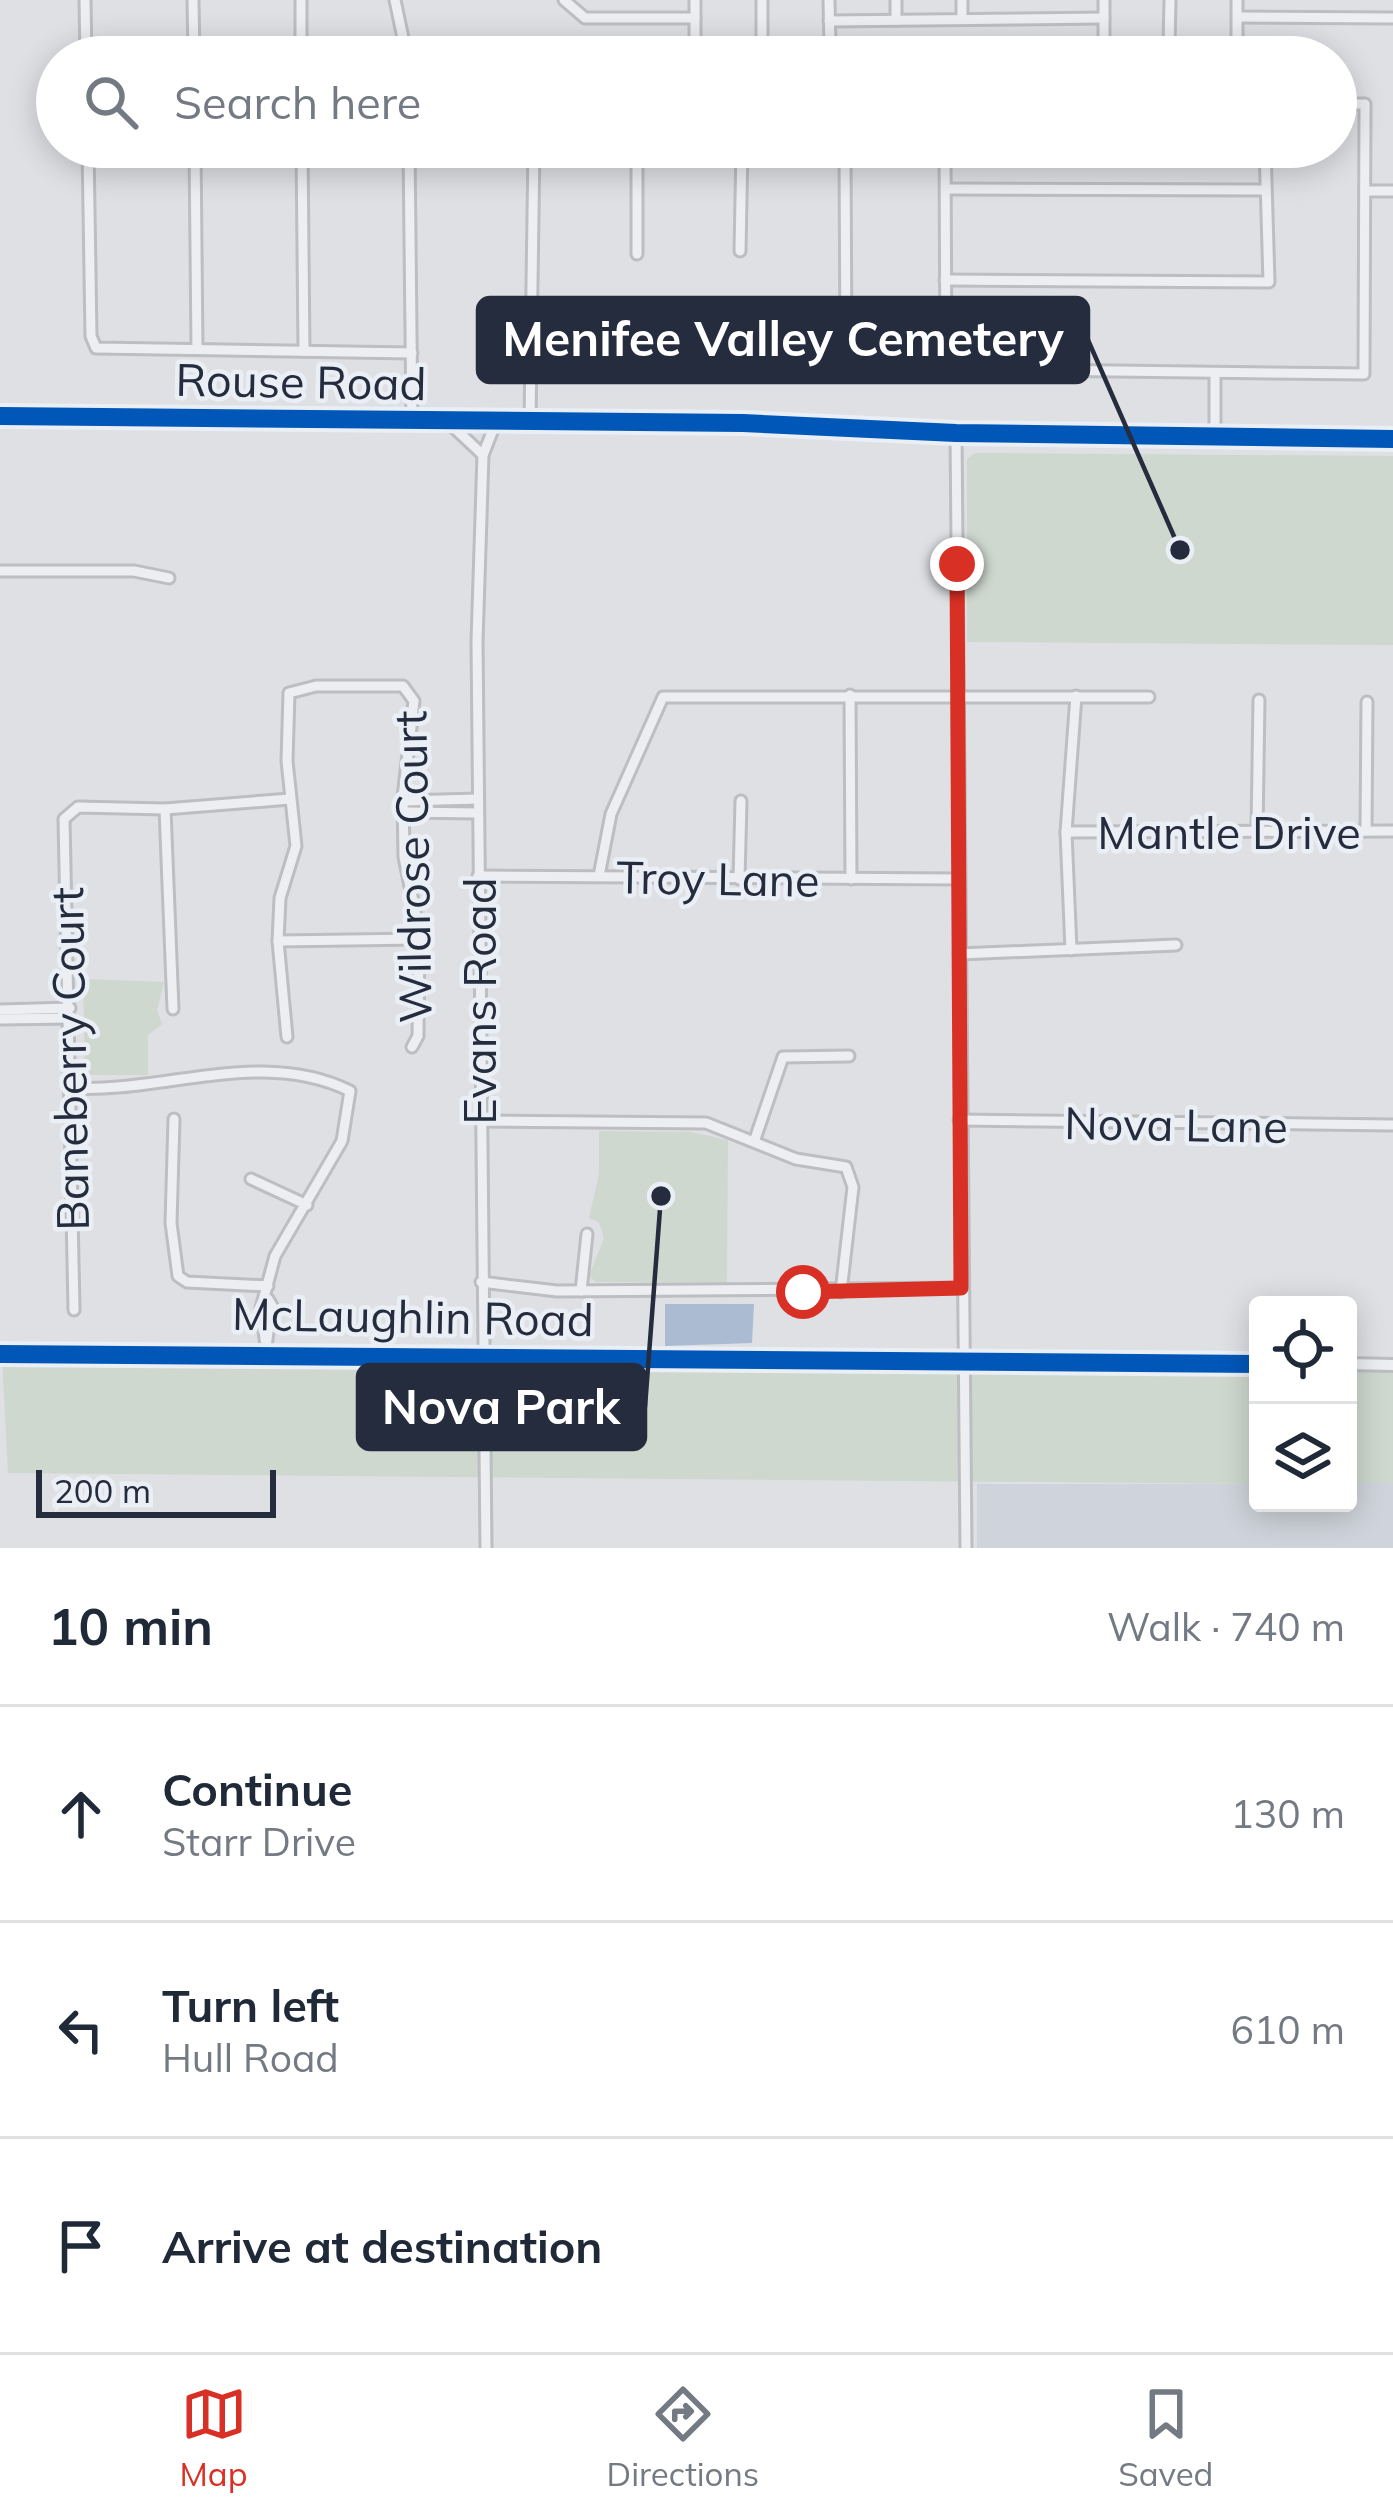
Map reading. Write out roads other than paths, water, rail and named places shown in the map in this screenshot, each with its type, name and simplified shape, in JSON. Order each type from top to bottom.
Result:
[{"type":"street","points":[[85,0],[86,36]]},
{"type":"street","points":[[193,0],[194,36]]},
{"type":"street","points":[[301,0],[302,36]]},
{"type":"street","points":[[395,0],[403,36]]},
{"type":"street","points":[[564,0],[585,18],[695,17]]},
{"type":"street","points":[[628,0],[629,17]]},
{"type":"street","points":[[695,0],[695,36]]},
{"type":"street","points":[[762,0],[762,36]]},
{"type":"street","points":[[829,0],[830,36]]},
{"type":"street","points":[[896,0],[896,20]]},
{"type":"street","points":[[962,0],[962,19]]},
{"type":"street","points":[[1104,0],[1104,36]]},
{"type":"street","points":[[1169,36],[1170,0]]},
{"type":"street","points":[[1237,36],[1238,0]]},
{"type":"street","points":[[1304,0],[1304,17]]},
{"type":"street","points":[[1369,0],[1369,17]]},
{"type":"street","points":[[1238,17],[1393,18]]},
{"type":"street","points":[[829,21],[1104,18]]},
{"type":"street","points":[[946,168],[946,369],[1364,374],[1365,104],[1357,104]]},
{"type":"street","points":[[88,168],[91,336],[96,348],[412,353]]},
{"type":"street","points":[[195,168],[197,349]]},
{"type":"street","points":[[302,168],[304,351]]},
{"type":"street","points":[[409,168],[412,423]]},
{"type":"street","points":[[530,422],[533,168]]},
{"type":"street","points":[[637,168],[638,254]]},
{"type":"street","points":[[740,251],[742,168]]},
{"type":"street","points":[[533,357],[846,359],[845,168]]},
{"type":"street","points":[[945,280],[1269,281],[1265,168]]},
{"type":"street","points":[[946,189],[1264,190]]},
{"type":"street","points":[[1365,190],[1393,190]]},
{"type":"street","points":[[1214,436],[1215,374]]},
{"type":"street","name":"Rouse Road","points":[[0,416],[1393,439]]},
{"type":"street","name":"Evans Road","points":[[486,1548],[478,800],[483,455],[496,422]]},
{"type":"street","points":[[449,423],[483,455]]},
{"type":"street","points":[[956,433],[960,1362],[966,1548]]},
{"type":"street","points":[[0,571],[134,571],[169,578]]},
{"type":"street","name":"Wildrose Court","points":[[290,799],[289,693],[316,686],[409,688],[414,726],[403,807],[404,857],[418,939],[418,1036],[412,1047]]},
{"type":"street","points":[[850,695],[851,879]]},
{"type":"street","points":[[1071,950],[1066,832],[1076,696]]},
{"type":"street","points":[[599,876],[611,814],[662,697],[1149,697]]},
{"type":"street","points":[[1257,830],[1259,700]]},
{"type":"street","points":[[1366,831],[1367,703]]},
{"type":"street","points":[[172,1009],[165,809],[290,799],[296,846],[280,898],[278,941],[287,1037]]},
{"type":"street","points":[[403,807],[478,800]]},
{"type":"street","points":[[739,879],[741,801]]},
{"type":"street","points":[[403,807],[478,813]]},
{"type":"street","name":"Baneberry Court","points":[[74,1310],[64,819],[70,811],[165,809]]},
{"type":"street","name":"Mantle Drive","points":[[1066,832],[1393,831]]},
{"type":"street","name":"Troy Lane","points":[[478,876],[958,879]]},
{"type":"street","points":[[278,941],[418,939]]},
{"type":"street","points":[[959,954],[1176,945]]},
{"type":"street","points":[[0,1015],[70,1013]]},
{"type":"street","points":[[755,1139],[783,1057],[849,1056]]},
{"type":"street","points":[[70,1088],[110,1091],[253,1072],[350,1090],[342,1141],[275,1256],[268,1299],[261,1308],[266,1350]]},
{"type":"street","points":[[174,1119],[171,1223],[178,1276],[187,1282],[268,1286]]},
{"type":"street","name":"Nova Lane","points":[[959,1120],[1393,1125]]},
{"type":"street","points":[[480,1121],[706,1123],[796,1159],[846,1167],[853,1175],[842,1292]]},
{"type":"street","points":[[251,1179],[307,1205]]},
{"type":"street","points":[[581,1291],[587,1234]]},
{"type":"street","points":[[481,1282],[581,1291],[961,1288]]},
{"type":"street","name":"McLaughlin Road","points":[[0,1354],[266,1350],[1249,1364]]},
{"type":"street","points":[[1357,1364],[1393,1365]]},
{"type":"water","points":[[665,1304],[754,1304],[752,1343],[665,1346]]},
{"type":"place","name":"Menifee Valley Cemetery","points":[[1180,550]]},
{"type":"place","name":"Nova Park","points":[[661,1196]]}]
